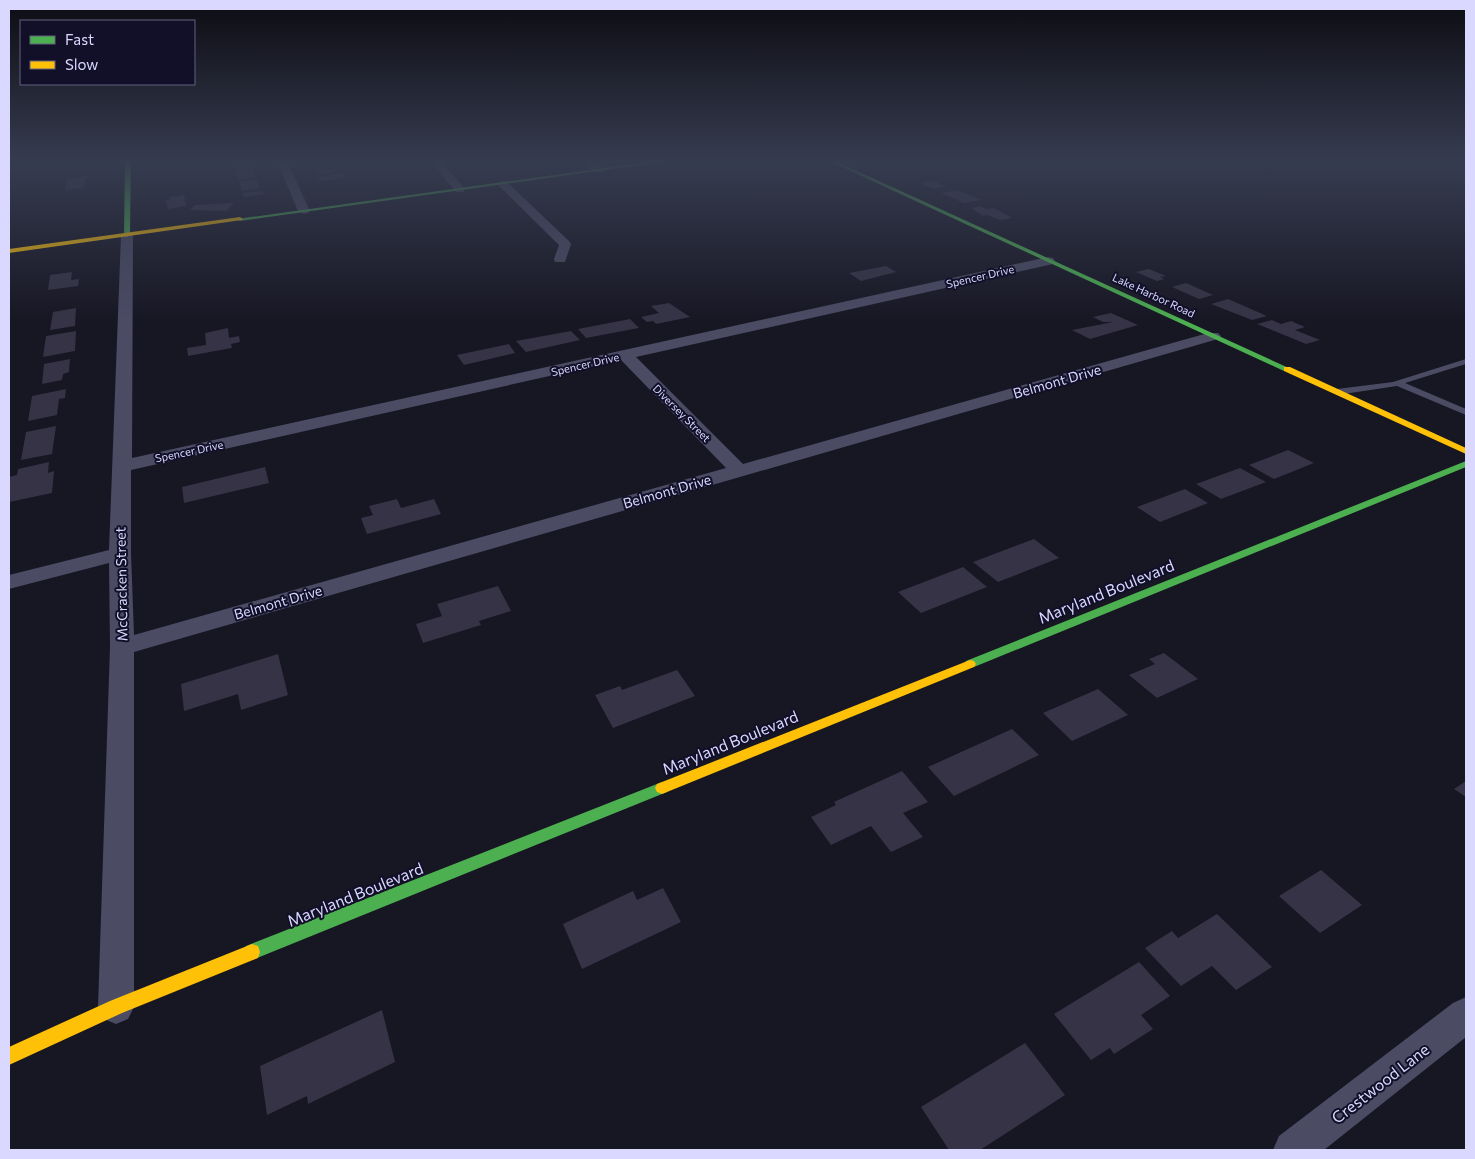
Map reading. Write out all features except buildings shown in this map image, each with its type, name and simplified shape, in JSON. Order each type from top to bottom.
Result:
[{"type":"street","name":"McCracken Street","points":[[116,1007],[122,647],[120,554],[127,215]]},
{"type":"street","points":[[9,251],[274,215]]},
{"type":"street","points":[[535,215],[565,244],[560,259]]},
{"type":"street","name":"Lake Harbor Road","points":[[948,215],[1466,451]]},
{"type":"street","name":"Spencer Drive","points":[[122,466],[1048,261]]},
{"type":"street","name":"Belmont Drive","points":[[122,647],[1213,336]]},
{"type":"street","name":"Diversey Street","points":[[625,355],[739,470]]},
{"type":"street","name":"Maryland Boulevard","points":[[9,1056],[116,1007],[1466,464]]},
{"type":"street","points":[[9,582],[120,554]]},
{"type":"street","name":"Crestwood Lane","points":[[1293,1150],[1466,1015]]},
{"type":"lane","points":[[1338,392],[1398,383],[1466,361]]},
{"type":"lane","points":[[1398,383],[1466,412]]},
{"type":"traffic: fast","points":[[127,215],[127,235]]},
{"type":"traffic: fast","points":[[240,219],[269,215]]},
{"type":"traffic: fast","points":[[950,215],[1287,369]]},
{"type":"traffic: fast","points":[[970,664],[1466,464]]},
{"type":"traffic: fast","points":[[252,952],[662,788]]},
{"type":"traffic: slow","points":[[9,251],[240,219]]},
{"type":"traffic: slow","points":[[1287,369],[1466,451]]},
{"type":"traffic: slow","points":[[662,788],[970,664]]},
{"type":"traffic: slow","points":[[9,1056],[116,1007],[252,952]]}]
